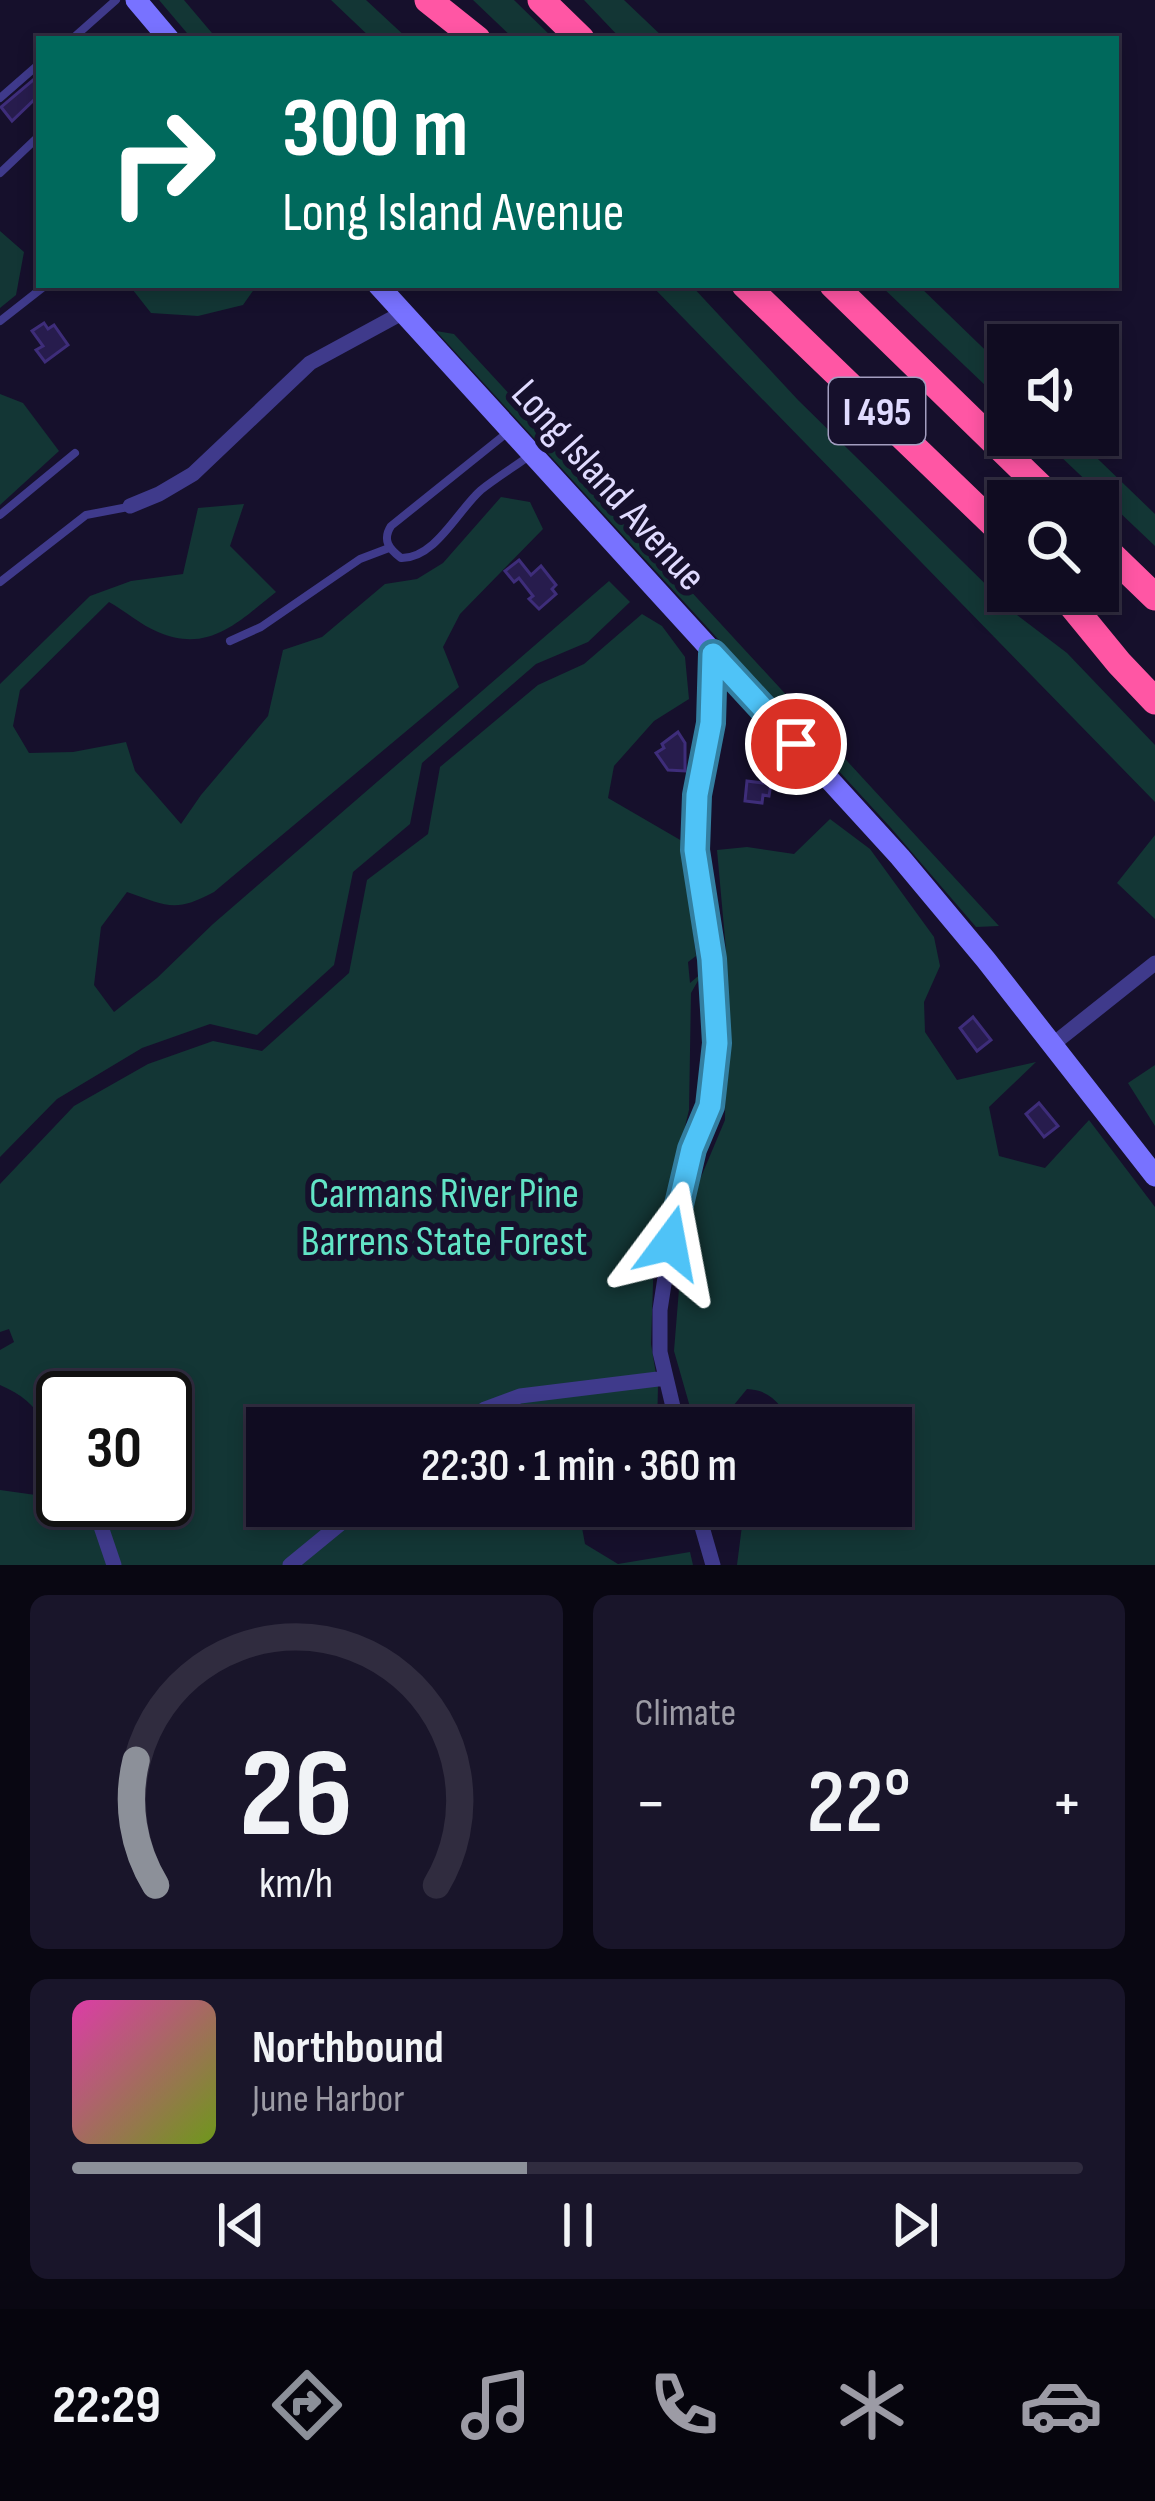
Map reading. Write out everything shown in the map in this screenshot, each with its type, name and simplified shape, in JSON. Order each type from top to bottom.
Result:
[{"type":"highway","points":[[428,0],[473,36]]},
{"type":"highway","points":[[455,0],[492,36]]},
{"type":"highway","points":[[541,0],[578,36]]},
{"type":"highway","points":[[558,0],[590,36]]},
{"type":"highway","name":"I 495","points":[[748,288],[987,518]]},
{"type":"highway","name":"I 495","points":[[836,288],[1033,480]]},
{"type":"highway","points":[[1119,562],[1155,597]]},
{"type":"highway","points":[[1079,612],[1155,701]]},
{"type":"highway","points":[[1084,612],[1155,680]]},
{"type":"street","points":[[136,0],[166,36]]},
{"type":"street","name":"Long Island Avenue","points":[[381,288],[947,912],[1155,1176]]},
{"type":"street","points":[[130,506],[193,474],[310,363],[402,313]]},
{"type":"street","points":[[673,1407],[660,1352],[665,1268],[692,1149],[710,1106],[717,1043],[712,959],[695,850],[697,795],[711,723],[713,654]]},
{"type":"street","points":[[1052,1046],[1155,963]]},
{"type":"street","points":[[490,1407],[520,1396],[666,1378]]},
{"type":"street","points":[[101,1527],[114,1565]]},
{"type":"street","points":[[290,1565],[336,1527]]},
{"type":"street","points":[[702,1527],[713,1565]]},
{"type":"lane","points":[[75,36],[116,0]]},
{"type":"lane","points":[[0,98],[36,67]]},
{"type":"lane","points":[[2,166],[36,138]]},
{"type":"lane","points":[[0,322],[42,288]]},
{"type":"lane","points":[[509,431],[391,526],[386,539],[389,548],[401,558],[415,557],[480,491],[531,454]]},
{"type":"lane","points":[[0,514],[74,453]]},
{"type":"lane","points":[[0,582],[86,514],[130,506]]},
{"type":"lane","points":[[230,641],[261,627],[360,559],[389,548]]},
{"type":"green space","points":[[159,0],[184,0],[214,36],[189,36]]},
{"type":"green space","points":[[331,0],[366,0],[405,36],[369,36]]},
{"type":"green space","points":[[473,0],[514,0],[551,36],[511,36]]},
{"type":"green space","points":[[584,0],[624,0],[662,36],[618,36]]},
{"type":"green space","points":[[0,231],[24,252],[16,295],[0,308]]},
{"type":"green space","points":[[131,288],[255,288],[243,305],[198,316],[151,313]]},
{"type":"green space","points":[[654,288],[694,288],[798,400],[987,586],[987,612],[1014,612],[1067,653],[1155,745],[1155,802]]},
{"type":"green space","points":[[883,288],[921,288],[987,352],[987,387]]},
{"type":"green space","points":[[436,331],[454,334],[999,926],[976,927]]},
{"type":"green space","points":[[0,394],[23,403],[59,451],[0,505]]},
{"type":"green space","points":[[1060,456],[1095,456],[1155,514],[1155,546],[1119,512],[1119,480],[1085,480]]},
{"type":"green space","points":[[501,497],[530,502],[543,529],[460,614],[443,647],[459,687],[214,892],[171,905],[127,892],[101,927],[94,985],[114,1012],[609,581],[630,602],[588,642],[536,664],[422,763],[410,824],[353,872],[334,965],[257,1035],[210,1024],[142,1048],[57,1099],[0,1157],[0,684],[90,596],[131,581],[183,574],[198,508],[244,504],[230,546],[276,592],[222,631],[193,639],[158,632],[109,602],[20,690],[13,726],[29,753],[73,752],[126,742],[135,771],[181,824],[268,716],[283,650],[322,637],[385,584],[417,579],[443,563]]},
{"type":"green space","name":"Carmans River Pine Barrens State Forest","points":[[642,614],[662,626],[685,657],[689,699],[654,721],[614,766],[608,798],[682,841],[696,956],[688,962],[690,983],[703,972],[691,993],[689,1110],[654,1255],[651,1344],[658,1407],[246,1407],[246,1527],[582,1527],[585,1544],[618,1564],[690,1552],[693,1565],[0,1565],[0,1490],[36,1495],[36,1527],[192,1527],[192,1371],[36,1371],[36,1412],[0,1385],[0,1350],[14,1342],[9,1329],[0,1332],[0,1184],[74,1106],[148,1064],[213,1041],[262,1051],[349,973],[367,880],[428,834],[440,767],[538,685],[584,664]]},
{"type":"green space","points":[[830,819],[870,849],[934,937],[940,966],[924,1002],[925,1032],[957,1080],[1036,1062],[989,1107],[999,1156],[1045,1168],[1089,1120],[1155,1207],[1155,1565],[737,1565],[742,1527],[912,1527],[912,1407],[781,1407],[770,1397],[747,1389],[732,1407],[690,1407],[674,1351],[685,1215],[725,1120],[726,950],[717,850],[747,847],[794,854]]},
{"type":"green space","points":[[1155,835],[1155,919],[1117,883]]},
{"type":"green space","points":[[1155,1065],[1155,1126],[1128,1083]]},
{"type":"building","points":[[36,78],[36,98],[12,121],[1,107]]},
{"type":"building","points":[[44,323],[48,329],[54,325],[68,345],[45,362],[36,350],[43,346],[32,331]]},
{"type":"building","points":[[519,560],[531,575],[541,566],[556,585],[552,589],[556,594],[539,609],[519,578],[514,582],[505,571]]},
{"type":"building","points":[[678,732],[685,743],[685,771],[668,770],[656,753]]},
{"type":"building","points":[[747,781],[771,784],[762,803],[745,801]]},
{"type":"building","points":[[973,1017],[991,1040],[977,1051],[960,1028]]},
{"type":"building","points":[[1039,1103],[1058,1126],[1044,1137],[1026,1114]]},
{"type":"route","points":[[670,1243],[692,1149],[710,1106],[717,1043],[712,959],[695,850],[697,795],[711,723],[713,654],[796,744]]}]
